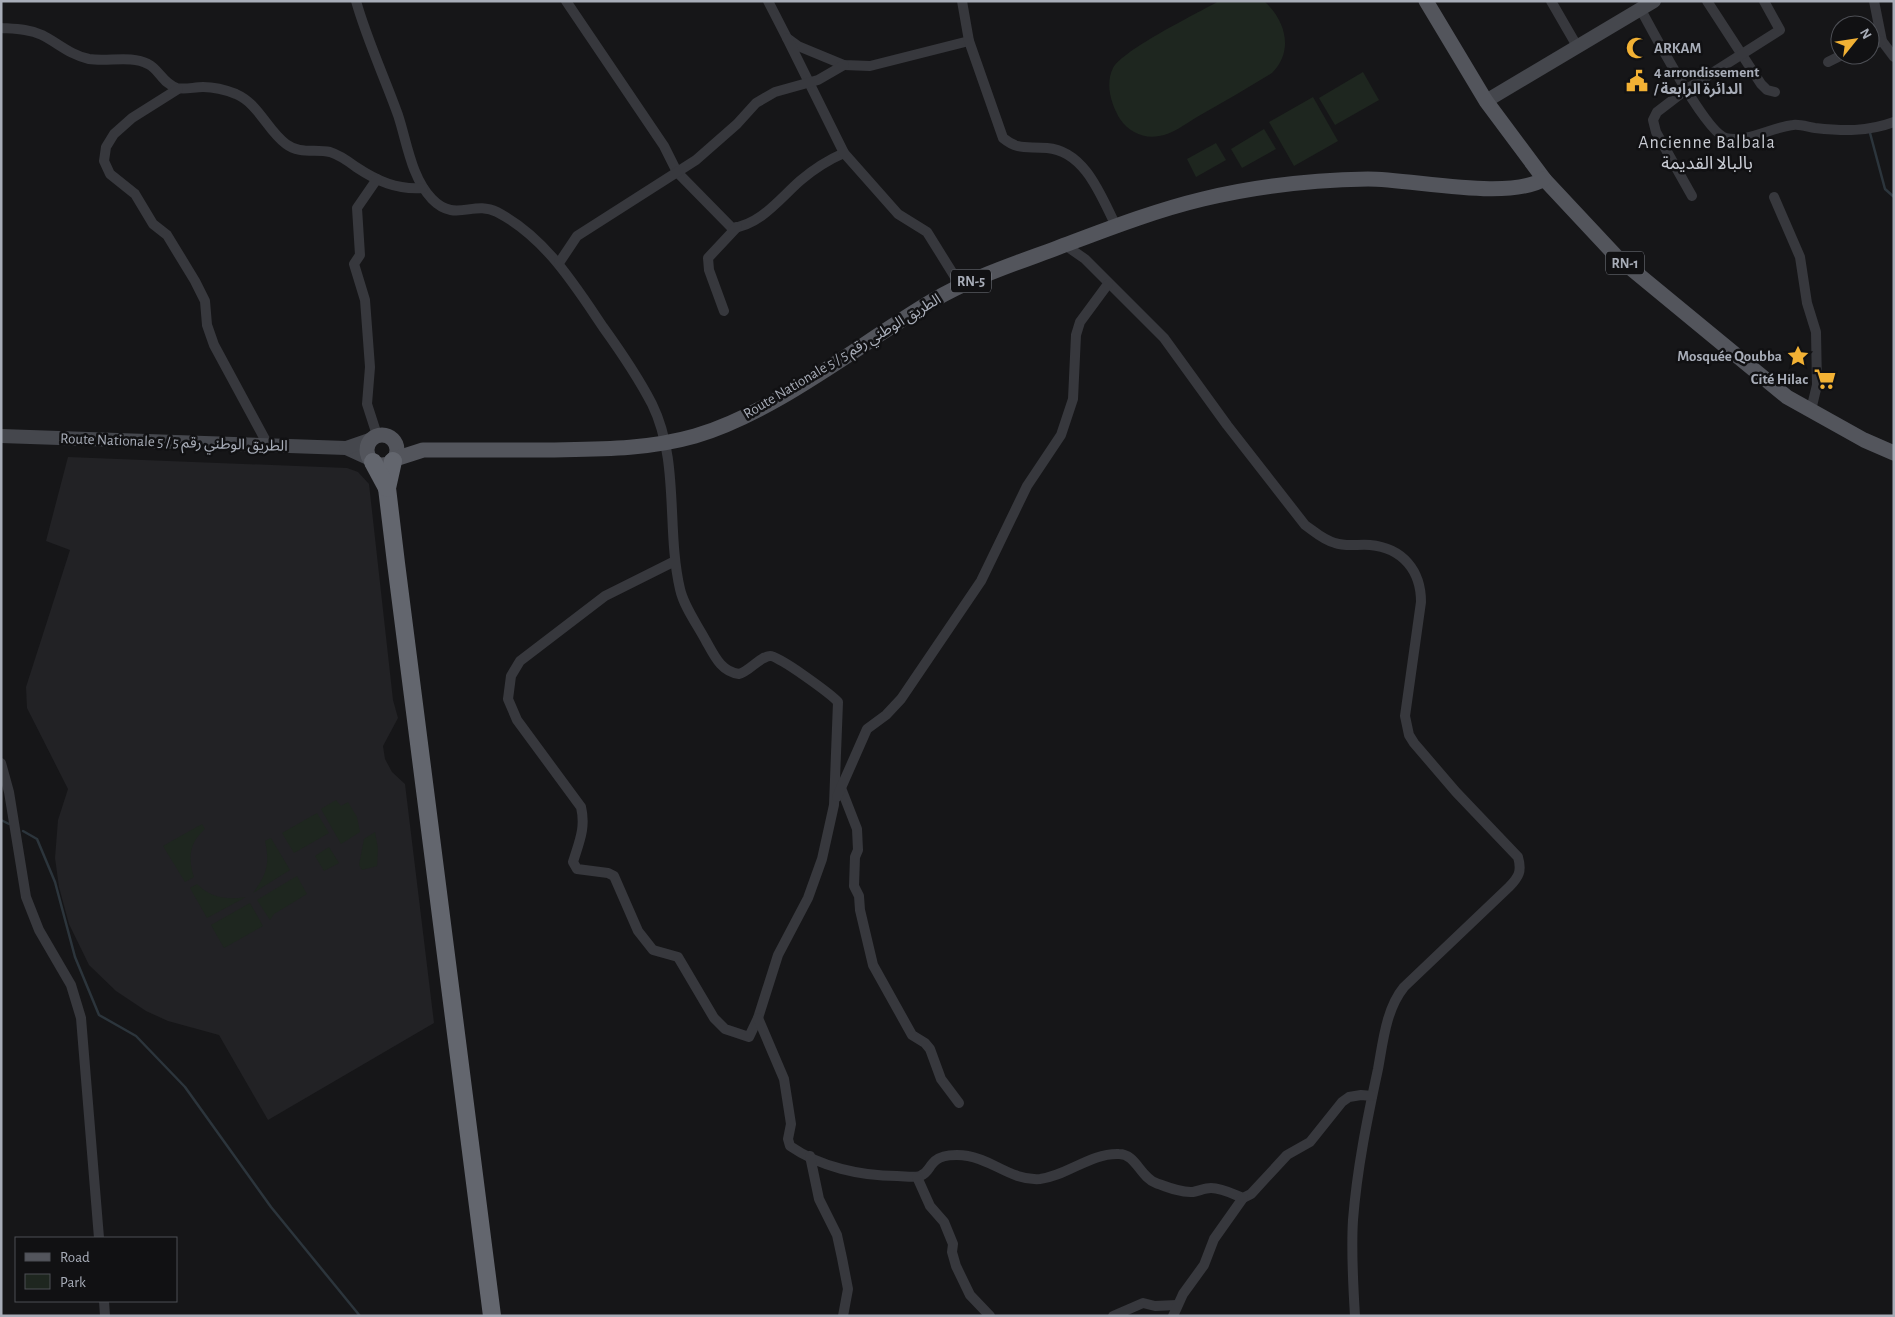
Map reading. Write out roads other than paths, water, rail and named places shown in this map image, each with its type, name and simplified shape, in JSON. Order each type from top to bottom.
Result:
[{"type":"highway","points":[[371,460],[387,488]]},
{"type":"highway","points":[[394,460],[387,488],[492,1316]]},
{"type":"main road","name":"RN-1","points":[[1426,1],[1486,101],[1544,179],[1617,257],[1787,397],[1864,440],[1894,452]]},
{"type":"main road","points":[[1486,101],[1654,1]]},
{"type":"main road","name":"Route Nationale 5 / الطريق الوطني رقم 5","points":[[423,450],[599,449],[666,443],[712,430],[755,410],[960,286],[1116,226],[1206,198],[1306,183],[1389,180],[1459,187],[1515,189],[1530,186],[1544,179]]},
{"type":"main road","name":"Route Nationale 5 / الطريق الوطني رقم 5","points":[[1,436],[346,448]]},
{"type":"main road","points":[[371,460],[367,448],[380,437]]},
{"type":"main road","points":[[380,437],[398,448],[394,460],[381,465],[346,448],[380,437]]},
{"type":"main road","name":"RN-5","points":[[380,437],[423,450]]},
{"type":"main road","name":"RN-5","points":[[394,460],[423,450]]},
{"type":"street","points":[[356,1],[365,35],[398,115],[413,167],[423,188],[444,210],[459,212],[482,207],[496,211],[518,225],[559,263],[638,377],[654,408],[666,443],[675,561],[680,591],[714,656],[724,668],[739,674],[764,658],[777,657],[832,694],[838,702],[834,805]]},
{"type":"street","points":[[566,1],[664,146],[677,172],[726,223],[732,228],[738,227]]},
{"type":"street","points":[[768,1],[844,153],[898,214],[919,226],[932,238],[960,286]]},
{"type":"street","points":[[962,1],[969,41],[1003,138],[1013,146],[1057,149],[1072,157],[1095,184],[1116,226]]},
{"type":"street","points":[[1551,1],[1576,46]]},
{"type":"street","points":[[1707,1],[1761,84],[1767,90],[1775,92]]},
{"type":"street","points":[[1692,196],[1656,132],[1653,120],[1657,112],[1687,89],[1780,30],[1764,1]]},
{"type":"street","points":[[1874,1],[1882,41],[1894,57]]},
{"type":"street","points":[[1640,10],[1711,127],[1724,138],[1737,139],[1794,125],[1851,131],[1880,127],[1894,122]]},
{"type":"street","points":[[1,28],[30,30],[43,35],[66,51],[86,58],[109,62],[141,61],[151,65],[169,85],[178,89]]},
{"type":"street","points":[[787,38],[798,46],[844,65],[870,66],[969,41]]},
{"type":"street","points":[[559,263],[577,236],[646,194],[696,160],[737,124],[756,103],[775,92],[808,83],[844,65]]},
{"type":"street","points":[[268,445],[214,345],[207,325],[205,301],[196,281],[168,235],[153,224],[135,194],[110,174],[104,161],[106,147],[114,134],[132,118],[178,89],[203,87],[237,94],[250,103],[275,134],[291,148],[340,155],[377,179],[401,188],[423,188]]},
{"type":"street","points":[[724,311],[709,270],[708,258],[738,227],[774,207],[802,179],[828,161],[844,153]]},
{"type":"street","points":[[377,179],[357,208],[360,255],[354,264],[366,300],[370,366],[367,404],[369,415],[380,437]]},
{"type":"street","points":[[1774,197],[1800,257],[1808,303],[1816,332],[1817,385],[1811,410]]},
{"type":"street","points":[[1065,245],[1085,259],[1164,338],[1227,425],[1305,524],[1320,537],[1335,543],[1370,545],[1398,554],[1416,573],[1421,586],[1421,602],[1406,716],[1409,735],[1456,792],[1518,857],[1521,867],[1519,876],[1509,887],[1396,996],[1389,1015],[1358,1170],[1353,1222],[1355,1316]]},
{"type":"street","points":[[675,561],[605,596],[520,661],[511,676],[508,699],[517,720],[581,807],[584,821],[582,837],[573,862],[577,869],[608,872],[614,876],[638,931],[653,950],[678,957],[714,1018],[726,1029],[749,1037],[758,1018],[778,955],[808,898],[822,859],[834,805],[867,729],[886,715],[901,699],[980,581],[1027,486],[1061,435],[1073,399],[1076,335],[1080,322],[1108,284]]},
{"type":"street","points":[[1,763],[9,792],[26,897],[39,930],[71,985],[81,1018],[99,1237]]},
{"type":"street","points":[[841,788],[857,829],[858,850],[855,857],[854,886],[859,896],[860,910],[874,965],[912,1035],[925,1043],[930,1049],[941,1079],[959,1103]]},
{"type":"street","points":[[758,1018],[784,1079],[791,1124],[788,1139],[790,1146],[849,1171],[876,1177],[917,1177],[926,1173],[933,1163],[943,1156],[968,1156],[981,1159],[1010,1174],[1036,1179],[1052,1176],[1095,1158],[1121,1154],[1128,1156],[1148,1178],[1155,1182],[1182,1191],[1192,1192],[1210,1188],[1243,1198]]},
{"type":"street","points":[[1173,1316],[1177,1305],[1204,1265],[1223,1225],[1243,1198],[1250,1194],[1287,1155],[1310,1142],[1342,1102],[1349,1097],[1360,1095],[1372,1096]]},
{"type":"street","points":[[810,1156],[820,1199],[837,1235],[848,1289],[843,1316]]},
{"type":"street","points":[[917,1177],[925,1198],[944,1222],[953,1244],[952,1252],[956,1266],[970,1295],[990,1316]]},
{"type":"street","points":[[104,1302],[105,1316]]},
{"type":"street","points":[[1113,1316],[1143,1303],[1155,1306],[1177,1305]]},
{"type":"waterway","points":[[1870,133],[1885,189],[1894,197]]},
{"type":"waterway","points":[[1,820],[9,824]]},
{"type":"waterway","points":[[23,831],[37,839],[55,882],[75,957],[99,1015],[136,1036],[185,1087],[271,1207],[360,1316]]},
{"type":"place","name":"ARKAM","points":[[1637,48]]},
{"type":"place","name":"4 arrondissement / الدائرة الرابعة","points":[[1637,81]]},
{"type":"place","name":"Mosquée Qoubba","points":[[1798,356]]},
{"type":"place","name":"Cité Hilac","points":[[1825,379]]},
{"type":"district","name":"Ancienne Balbala بالبالا القديمة","points":[[1707,152]]}]
